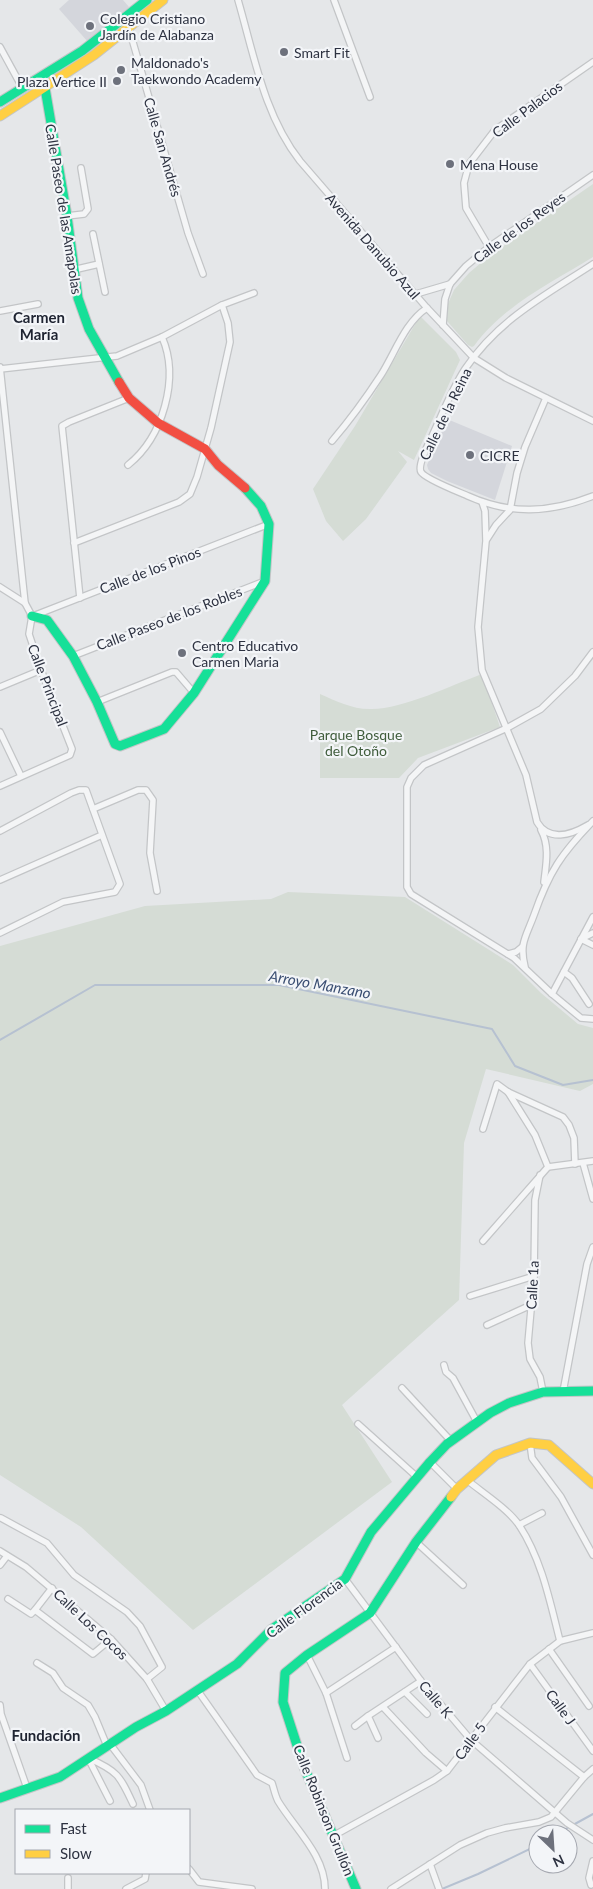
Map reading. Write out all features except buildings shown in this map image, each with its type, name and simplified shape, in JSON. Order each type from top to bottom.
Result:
[{"type":"street","points":[[0,102],[82,51],[147,0]]},
{"type":"street","points":[[0,116],[45,88],[130,28],[163,0]]},
{"type":"street","name":"Avenida Danubio Azul","points":[[238,0],[267,97],[279,129],[288,146],[427,308],[474,358],[506,378],[593,421]]},
{"type":"street","points":[[334,0],[370,97]]},
{"type":"street","name":"Calle San Andrés","points":[[124,19],[130,28],[188,233],[203,274]]},
{"type":"street","points":[[0,47],[23,89]]},
{"type":"street","name":"Calle Palacios","points":[[488,247],[466,208],[464,183],[469,164],[495,130],[593,62]]},
{"type":"street","name":"Calle Paseo de las Amapolas","points":[[32,616],[46,620],[73,656],[97,702],[115,744],[120,746],[164,729],[194,693],[265,581],[269,542],[268,524],[261,506],[240,482],[218,465],[205,449],[158,423],[129,398],[89,329],[78,298],[67,216],[45,88]]},
{"type":"street","points":[[67,216],[84,214],[88,209],[81,168]]},
{"type":"street","name":"Calle de los Reyes","points":[[443,325],[445,299],[450,284],[466,266],[488,247],[593,175]]},
{"type":"street","points":[[93,234],[105,292]]},
{"type":"street","points":[[73,270],[99,264]]},
{"type":"street","name":"Calle de la Reina","points":[[593,264],[514,316],[486,342],[465,369],[452,392],[420,468],[421,473],[425,476],[482,502],[510,510],[539,509],[564,505],[593,496]]},
{"type":"street","points":[[416,294],[450,284]]},
{"type":"street","points":[[32,616],[25,603],[0,368],[117,356],[162,337],[222,305],[254,293]]},
{"type":"street","points":[[0,311],[38,304]]},
{"type":"street","points":[[74,543],[179,502],[190,494],[205,449],[230,342],[228,323],[222,305]]},
{"type":"street","points":[[332,441],[376,382],[418,313],[427,308]]},
{"type":"street","points":[[128,465],[143,450],[158,423],[166,401],[170,371],[168,349],[162,337]]},
{"type":"street","points":[[80,598],[62,426],[129,398]]},
{"type":"street","points":[[486,541],[496,525],[510,510],[517,473],[525,447],[546,398]]},
{"type":"street","points":[[482,502],[486,541],[478,627],[482,670],[526,775],[537,822],[546,843],[547,861],[542,891]]},
{"type":"street","name":"Calle de los Pinos","points":[[32,616],[268,524]]},
{"type":"street","name":"Calle Paseo de los Robles","points":[[73,656],[265,581]]},
{"type":"street","points":[[0,587],[25,603]]},
{"type":"street","name":"Calle Principal","points":[[21,776],[70,755],[72,752],[40,670],[29,634],[32,616]]},
{"type":"street","points":[[593,652],[575,676],[541,708],[507,728],[419,768],[407,787],[407,886],[411,894],[508,954],[581,1018],[593,1019]]},
{"type":"street","points":[[0,687],[40,670]]},
{"type":"street","points":[[97,702],[172,672],[176,672],[194,693]]},
{"type":"street","points":[[0,732],[21,776],[0,786]]},
{"type":"street","points":[[0,831],[79,790],[86,790],[120,884],[115,892],[63,902],[0,933]]},
{"type":"street","points":[[93,808],[138,790],[146,790],[152,800],[150,853],[157,892]]},
{"type":"street","points":[[537,822],[545,832],[555,835],[574,833],[591,826]]},
{"type":"street","points":[[526,969],[522,947],[542,891],[557,861],[591,826]]},
{"type":"street","points":[[0,880],[102,835]]},
{"type":"street","points":[[552,994],[593,917]]},
{"type":"street","points":[[580,939],[593,933]]},
{"type":"street","points":[[580,939],[593,945]]},
{"type":"street","points":[[508,954],[516,952],[522,947]]},
{"type":"street","points":[[564,972],[572,978],[589,1004]]},
{"type":"street","points":[[484,1129],[497,1084],[508,1092],[563,1117],[569,1125],[574,1138],[575,1164]]},
{"type":"street","points":[[508,1092],[536,1135],[548,1167]]},
{"type":"street","points":[[483,1241],[548,1167],[593,1161]]},
{"type":"street","points":[[583,1163],[593,1199]]},
{"type":"street","name":"Calle 1a","points":[[540,1176],[535,1200],[534,1276],[528,1343],[530,1359],[540,1377],[544,1392]]},
{"type":"street","points":[[563,1392],[587,1264],[593,1247]]},
{"type":"street","points":[[470,1296],[534,1276]]},
{"type":"street","points":[[487,1325],[531,1305]]},
{"type":"street","points":[[444,1365],[446,1372],[453,1378],[477,1422]]},
{"type":"street","points":[[402,1388],[451,1441]]},
{"type":"street","name":"Calle Florencia","points":[[0,1798],[60,1777],[198,1691],[237,1664],[267,1634],[287,1618],[346,1579],[371,1532],[430,1462],[451,1441],[477,1422],[509,1403],[544,1392],[593,1391]]},
{"type":"street","points":[[358,1424],[417,1477]]},
{"type":"street","points":[[593,1484],[548,1445],[530,1443],[532,1458],[561,1497],[593,1555]]},
{"type":"street","name":"Calle Robinson Grullón","points":[[356,1889],[304,1767],[283,1702],[285,1673],[370,1613],[416,1542],[457,1489],[496,1455],[530,1443]]},
{"type":"street","points":[[430,1462],[457,1489]]},
{"type":"street","points":[[468,1480],[519,1525],[540,1566],[560,1641]]},
{"type":"street","points":[[519,1525],[542,1513]]},
{"type":"street","points":[[1,1518],[47,1543],[74,1575],[128,1612],[140,1626],[162,1667],[147,1679]]},
{"type":"street","points":[[416,1542],[464,1585]]},
{"type":"street","name":"Calle Los Cocos","points":[[0,1551],[26,1567],[112,1639],[147,1679],[166,1711]]},
{"type":"street","points":[[0,1565],[7,1556]]},
{"type":"street","name":"Calle K","points":[[346,1579],[421,1681],[471,1740],[567,1823],[591,1839]]},
{"type":"street","points":[[8,1599],[31,1614],[52,1588]]},
{"type":"street","points":[[35,1610],[93,1654],[112,1639]]},
{"type":"street","name":"Calle 5","points":[[333,1836],[447,1772],[495,1707],[530,1664],[560,1641],[593,1633]]},
{"type":"street","points":[[326,1693],[396,1647]]},
{"type":"street","points":[[549,1650],[589,1706]]},
{"type":"street","points":[[308,1656],[326,1693],[347,1758]]},
{"type":"street","points":[[37,1663],[53,1673],[63,1688],[88,1705],[109,1745],[141,1785],[150,1809]]},
{"type":"street","name":"Calle J","points":[[530,1664],[593,1750]]},
{"type":"street","points":[[355,1726],[421,1681]]},
{"type":"street","points":[[198,1691],[257,1775],[272,1782],[277,1799],[320,1864],[325,1880],[325,1889]]},
{"type":"street","points":[[405,1692],[427,1714]]},
{"type":"street","points":[[0,1705],[1,1714],[27,1788]]},
{"type":"street","points":[[382,1707],[447,1772]]},
{"type":"street","points":[[495,1707],[584,1777]]},
{"type":"street","points":[[368,1716],[378,1738]]},
{"type":"street","points":[[88,1758],[110,1801]]},
{"type":"street","points":[[88,1758],[118,1774],[133,1804]]},
{"type":"street","points":[[391,1889],[460,1845],[505,1828],[540,1822],[550,1817],[593,1769]]},
{"type":"street","points":[[590,1887],[589,1878],[593,1861]]},
{"type":"street","points":[[430,1864],[439,1889]]},
{"type":"street","points":[[190,1870],[199,1882],[252,1889]]},
{"type":"street","points":[[126,1889],[145,1879],[146,1874]]},
{"type":"street","points":[[68,1878],[68,1889]]},
{"type":"shaded area","name":"Colegio Cristiano Jardín de Alabanza","points":[[69,0],[123,0],[129,7],[88,42],[59,9]]},
{"type":"shaded area","name":"CICRE","points":[[447,419],[512,446],[495,500],[447,481],[431,473],[428,469],[427,465]]},
{"type":"green space","points":[[593,184],[593,257],[529,296],[499,318],[474,346],[468,345],[447,321],[447,306],[454,290],[469,273],[489,256]]},
{"type":"green space","points":[[420,316],[456,352],[460,360],[414,460],[398,451],[407,462],[366,519],[343,541],[326,521],[313,489],[355,426]]},
{"type":"green space","name":"Parque Bosque del Otoño","points":[[482,674],[500,727],[418,758],[399,778],[320,778],[320,694],[359,708],[384,708],[413,701]]},
{"type":"green space","points":[[288,892],[405,897],[513,965],[541,993],[578,1024],[593,1028],[593,1084],[580,1091],[486,1069],[464,1143],[459,1300],[342,1405],[392,1482],[193,1630],[81,1527],[0,1475],[0,946],[145,906],[271,899]]},
{"type":"waterway","name":"Arroyo Manzano","points":[[0,1040],[95,985],[279,985],[492,1029],[515,1066],[563,1085],[593,1080]]},
{"type":"waterway","points":[[575,1824],[593,1814]]},
{"type":"waterway","points":[[442,1889],[528,1850]]},
{"type":"traffic: fast","points":[[0,102],[82,51],[147,0]]},
{"type":"traffic: fast","points":[[45,88],[67,216],[78,298],[89,329],[119,382]]},
{"type":"traffic: fast","points":[[32,616],[47,620],[73,656],[97,702],[115,744],[120,746],[164,729],[194,693],[265,581],[269,524],[261,506],[245,488]]},
{"type":"traffic: fast","points":[[0,1798],[60,1777],[237,1664],[272,1629],[345,1579],[371,1532],[430,1462],[447,1444],[490,1413],[509,1403],[543,1392],[593,1391]]},
{"type":"traffic: fast","points":[[356,1889],[304,1767],[283,1702],[285,1673],[307,1655],[370,1613],[416,1542],[451,1497]]},
{"type":"traffic: slow","points":[[0,116],[94,55],[163,0]]},
{"type":"traffic: slow","points":[[451,1497],[457,1489],[496,1455],[530,1443],[549,1445],[593,1484]]},
{"type":"traffic: jam","points":[[119,382],[129,398],[158,423],[205,449],[218,465],[245,488]]},
{"type":"place","name":"Colegio Cristiano Jardín de Alabanza","points":[[90,26]]},
{"type":"place","name":"Smart Fit","points":[[284,52]]},
{"type":"place","name":"Maldonado's Taekwondo Academy","points":[[121,70]]},
{"type":"place","name":"Plaza Vertice II","points":[[117,81]]},
{"type":"place","name":"Mena House","points":[[450,164]]},
{"type":"place","name":"CICRE","points":[[470,455]]},
{"type":"place","name":"Centro Educativo Carmen Maria","points":[[182,653]]},
{"type":"district","name":"Carmen María","points":[[39,326]]},
{"type":"district","name":"Fundación","points":[[46,1735]]}]
